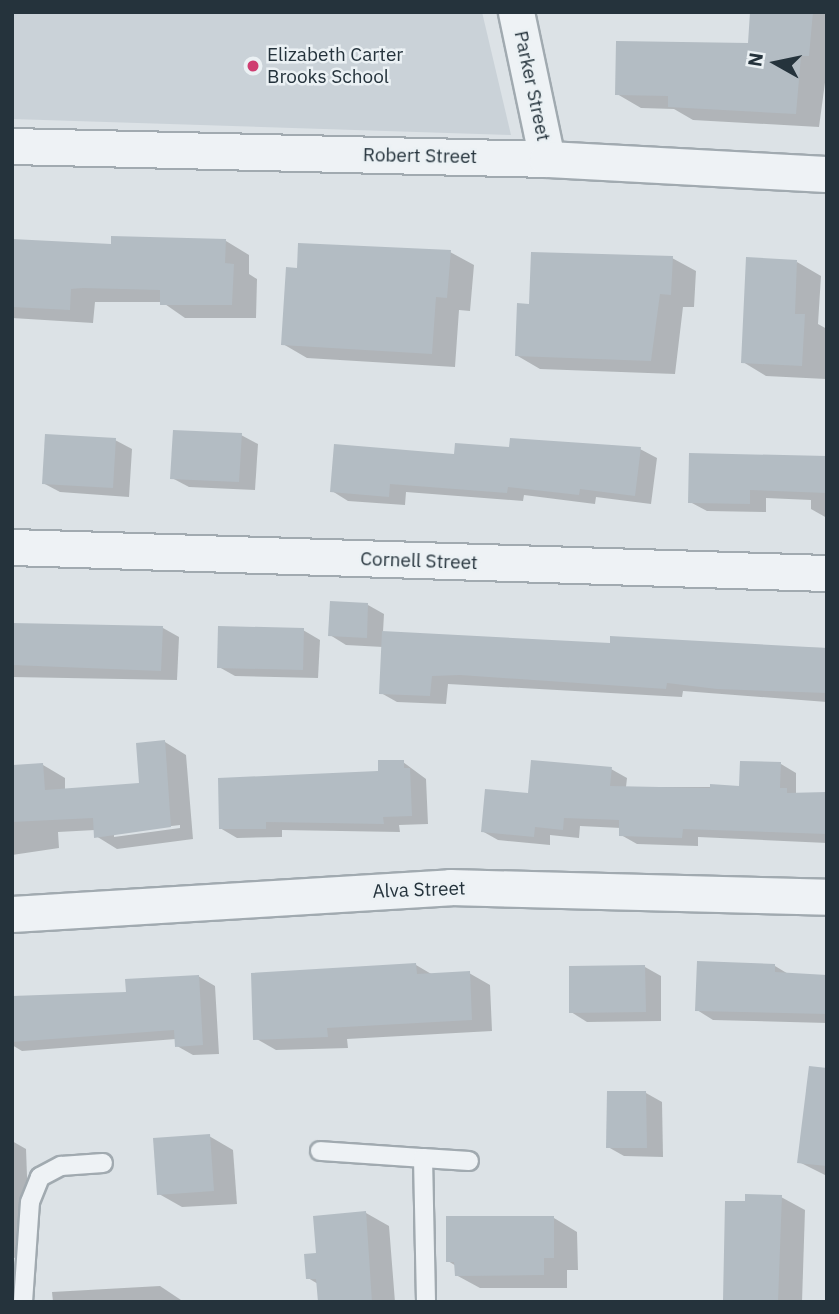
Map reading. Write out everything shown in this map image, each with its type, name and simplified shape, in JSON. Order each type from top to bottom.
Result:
[{"type":"street","name":"Parker Street","points":[[516,12],[547,159]]},
{"type":"street","name":"Robert Street","points":[[12,146],[547,159],[827,174]]},
{"type":"street","name":"Cornell Street","points":[[12,547],[827,573]]},
{"type":"street","name":"Alva Street","points":[[12,914],[450,887],[827,897]]},
{"type":"lane","points":[[320,1151],[469,1161]]},
{"type":"lane","points":[[423,1158],[426,1302]]},
{"type":"lane","points":[[23,1302],[30,1202],[40,1177],[61,1166],[103,1163]]},
{"type":"shaded area","name":"Elizabeth Carter Brooks School","points":[[12,12],[482,12],[511,135],[12,119]]},
{"type":"building","points":[[750,12],[813,12],[809,56],[801,56],[796,114],[668,107],[668,96],[615,95],[616,41],[748,43]]},
{"type":"building","points":[[111,236],[226,239],[225,263],[234,264],[232,305],[160,305],[160,290],[83,288],[71,289],[70,310],[12,307],[12,239],[111,244]]},
{"type":"building","points":[[298,243],[451,250],[447,298],[436,297],[432,354],[281,345],[286,267],[297,268]]},
{"type":"building","points":[[531,252],[673,256],[671,295],[660,294],[651,361],[515,356],[517,303],[529,304]]},
{"type":"building","points":[[746,257],[797,260],[795,314],[805,314],[802,366],[741,363]]},
{"type":"building","points":[[173,430],[242,433],[239,482],[170,479]]},
{"type":"building","points":[[45,434],[116,438],[113,488],[42,484]]},
{"type":"building","points":[[510,438],[641,447],[635,496],[580,489],[579,495],[508,487],[507,493],[390,484],[389,497],[330,492],[334,444],[454,454],[455,443],[509,447]]},
{"type":"building","points":[[689,453],[827,456],[827,493],[750,490],[750,504],[688,503]]},
{"type":"building","points":[[330,601],[368,603],[367,638],[328,636]]},
{"type":"building","points":[[12,623],[163,626],[161,671],[12,665]]},
{"type":"building","points":[[218,626],[304,628],[303,670],[217,668]]},
{"type":"building","points":[[382,631],[610,643],[610,636],[827,648],[827,693],[717,689],[667,683],[666,689],[460,675],[432,676],[430,696],[379,694]]},
{"type":"building","points":[[165,740],[171,827],[94,838],[93,818],[12,822],[13,765],[43,763],[45,790],[139,783],[136,743]]},
{"type":"building","points":[[378,760],[404,760],[404,768],[410,768],[412,816],[383,817],[384,824],[266,822],[266,829],[219,829],[218,778],[378,771]]},
{"type":"building","points":[[531,760],[612,767],[610,786],[710,788],[710,784],[739,786],[740,761],[781,762],[780,788],[787,788],[787,793],[827,792],[827,834],[683,829],[682,838],[619,836],[619,820],[564,818],[563,830],[535,827],[534,837],[481,832],[485,789],[528,793]]},
{"type":"building","points":[[697,961],[775,964],[775,972],[827,975],[827,1014],[695,1011]]},
{"type":"building","points":[[416,963],[417,974],[470,971],[472,1020],[327,1028],[328,1037],[253,1040],[251,973]]},
{"type":"building","points":[[645,965],[646,1012],[569,1013],[569,966]]},
{"type":"building","points":[[199,975],[203,1045],[175,1047],[174,1030],[12,1042],[12,996],[126,992],[125,979]]},
{"type":"building","points":[[809,1066],[827,1068],[827,1166],[797,1163]]},
{"type":"building","points":[[607,1091],[646,1091],[647,1148],[606,1148]]},
{"type":"building","points":[[210,1134],[214,1191],[157,1195],[153,1138]]},
{"type":"building","points":[[745,1194],[782,1195],[778,1302],[723,1301],[725,1201],[745,1201]]},
{"type":"building","points":[[366,1211],[372,1302],[318,1302],[316,1279],[306,1279],[304,1254],[316,1253],[313,1216]]},
{"type":"building","points":[[446,1216],[554,1216],[554,1258],[544,1258],[544,1275],[455,1276],[454,1262],[446,1262]]},
{"type":"place","name":"Elizabeth Carter Brooks School","points":[[253,66]]}]
